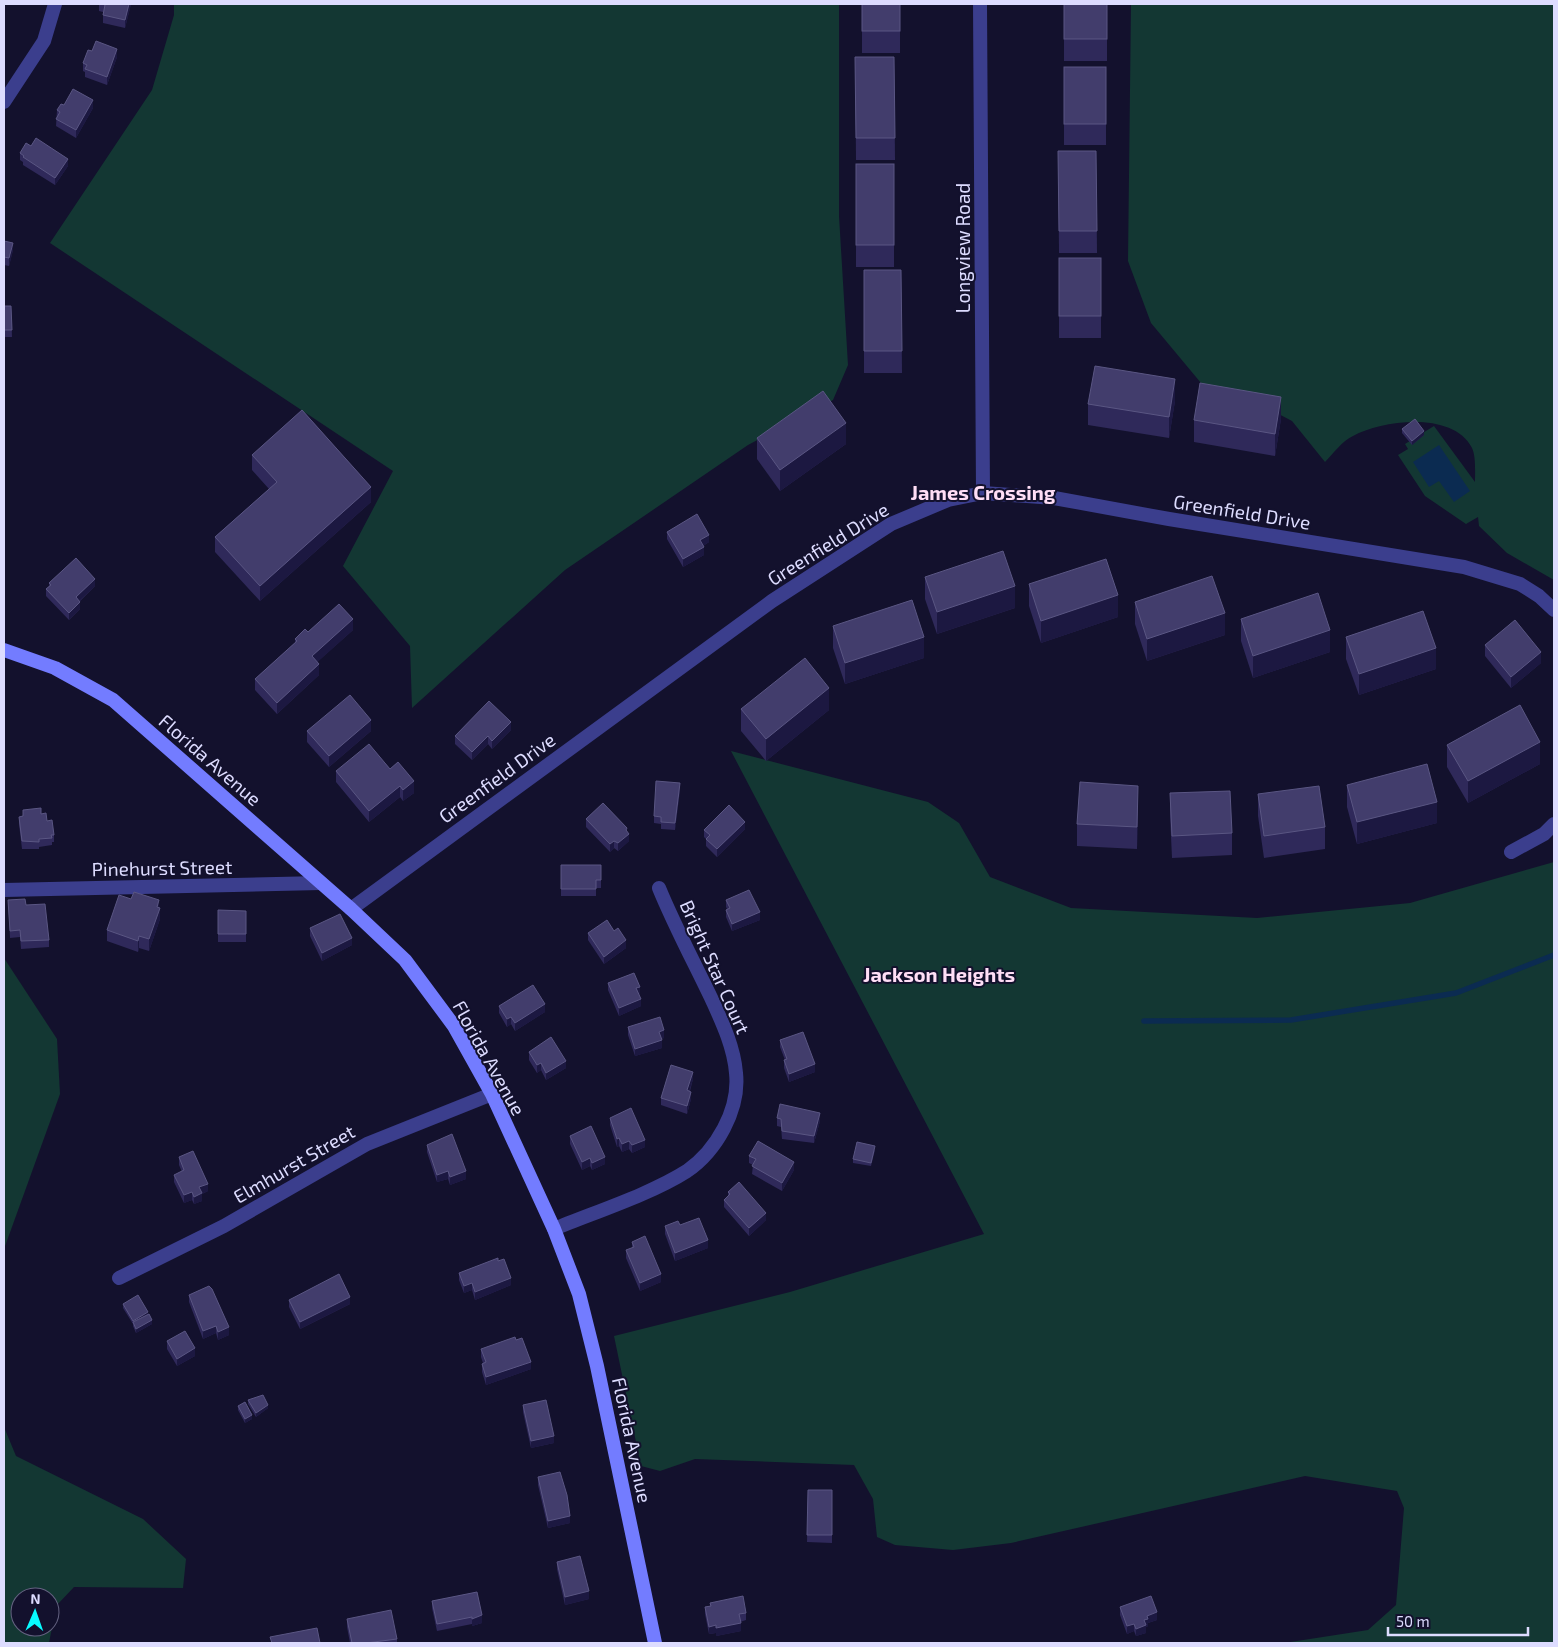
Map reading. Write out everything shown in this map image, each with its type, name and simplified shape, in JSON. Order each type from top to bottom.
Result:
[{"type":"main road","name":"Florida Avenue","points":[[4,650],[56,668],[113,700],[351,909],[410,967],[454,1026],[492,1094],[554,1229],[578,1294],[597,1366],[655,1643]]},
{"type":"street","points":[[4,102],[44,40],[55,4]]},
{"type":"street","name":"Longview Road","points":[[980,4],[983,492]]},
{"type":"street","name":"Greenfield Drive","points":[[351,909],[772,601],[858,543],[891,524],[948,500],[983,492],[1054,498],[1169,519],[1464,567],[1520,584],[1539,596],[1554,610]]},
{"type":"street","points":[[1511,852],[1544,834],[1554,824]]},
{"type":"street","name":"Pinehurst Street","points":[[4,890],[321,883]]},
{"type":"street","name":"Bright Star Court","points":[[554,1229],[611,1206],[685,1171],[702,1159],[712,1148],[721,1133],[733,1102],[737,1076],[727,1033],[660,888]]},
{"type":"street","name":"Elmhurst Street","points":[[119,1278],[224,1226],[367,1144],[492,1094]]},
{"type":"green space","points":[[174,4],[839,4],[839,216],[848,365],[833,400],[748,445],[565,570],[412,708],[410,646],[343,566],[393,471],[50,243],[152,90],[174,15]]},
{"type":"green space","points":[[1131,4],[1554,4],[1554,580],[1507,553],[1479,526],[1478,517],[1466,524],[1425,496],[1398,455],[1408,449],[1405,444],[1434,426],[1475,482],[1473,451],[1463,436],[1450,428],[1434,424],[1417,422],[1382,426],[1366,430],[1349,438],[1325,462],[1292,421],[1254,401],[1201,383],[1151,323],[1128,261]]},
{"type":"green space","points":[[731,751],[928,802],[959,823],[990,877],[1071,908],[1257,918],[1410,903],[1554,862],[1554,1643],[1284,1643],[1368,1630],[1396,1605],[1404,1508],[1397,1491],[1305,1476],[1011,1543],[953,1550],[895,1545],[877,1537],[873,1499],[854,1465],[695,1459],[660,1471],[641,1466],[614,1336],[790,1292],[984,1234]]},
{"type":"green space","points":[[4,958],[57,1039],[60,1094],[4,1249]]},
{"type":"green space","points":[[4,1427],[16,1456],[143,1519],[186,1559],[183,1588],[74,1587],[60,1602],[60,1587],[10,1587],[10,1637],[50,1637],[49,1643],[4,1643]]},
{"type":"water","points":[[1439,445],[1470,491],[1454,502],[1439,481],[1429,487],[1413,462]]},
{"type":"building","points":[[102,4],[129,4],[125,20],[103,15],[105,5]]},
{"type":"building","points":[[862,4],[900,4],[900,31],[862,31]]},
{"type":"building","points":[[1064,4],[1107,4],[1107,39],[1064,39]]},
{"type":"building","points":[[96,41],[117,49],[107,77],[85,69],[87,65],[83,63],[88,50],[92,51]]},
{"type":"building","points":[[855,57],[894,57],[895,138],[856,138]]},
{"type":"building","points":[[1064,67],[1106,67],[1106,124],[1064,124]]},
{"type":"building","points":[[73,89],[93,100],[76,130],[56,119],[60,112],[57,110],[61,104],[64,105]]},
{"type":"building","points":[[36,138],[68,159],[55,178],[23,157],[20,153],[26,143],[31,146]]},
{"type":"building","points":[[1058,151],[1096,151],[1097,231],[1059,231]]},
{"type":"building","points":[[856,164],[894,164],[894,245],[856,245]]},
{"type":"building","points":[[4,241],[13,243],[9,258],[4,257]]},
{"type":"building","points":[[1059,258],[1101,258],[1101,316],[1059,316]]},
{"type":"building","points":[[864,270],[901,270],[902,351],[864,351]]},
{"type":"building","points":[[4,306],[11,306],[12,330],[4,330]]},
{"type":"building","points":[[1095,366],[1175,379],[1169,417],[1088,404]]},
{"type":"building","points":[[1200,383],[1281,397],[1275,434],[1194,420]]},
{"type":"building","points":[[823,391],[846,423],[780,470],[757,438]]},
{"type":"building","points":[[302,410],[371,487],[260,586],[215,537],[277,482],[252,455]]},
{"type":"building","points":[[1415,419],[1424,431],[1412,441],[1402,429]]},
{"type":"building","points":[[697,514],[709,535],[700,540],[704,547],[683,559],[667,532]]},
{"type":"building","points":[[1003,551],[1015,586],[937,612],[925,577]]},
{"type":"building","points":[[76,558],[95,579],[76,597],[80,602],[69,613],[46,589],[51,585],[49,583]]},
{"type":"building","points":[[1106,559],[1118,595],[1041,621],[1029,584]]},
{"type":"building","points":[[1212,576],[1225,613],[1147,639],[1135,602]]},
{"type":"building","points":[[1318,593],[1330,630],[1253,656],[1241,619]]},
{"type":"building","points":[[912,600],[924,637],[845,663],[833,626]]},
{"type":"building","points":[[339,604],[353,619],[312,656],[319,664],[277,703],[255,679],[297,641],[295,639],[305,629],[308,632]]},
{"type":"building","points":[[1423,611],[1436,648],[1359,674],[1346,637]]},
{"type":"building","points":[[1515,620],[1541,652],[1511,677],[1485,645]]},
{"type":"building","points":[[805,658],[829,688],[766,739],[741,709]]},
{"type":"building","points":[[350,695],[371,720],[329,756],[307,731]]},
{"type":"building","points":[[489,701],[511,722],[492,741],[488,736],[472,752],[455,736]]},
{"type":"building","points":[[1520,705],[1540,742],[1468,781],[1447,745]]},
{"type":"building","points":[[369,744],[390,769],[398,762],[414,781],[403,790],[400,786],[369,811],[336,771]]},
{"type":"building","points":[[1427,764],[1437,802],[1357,822],[1347,785]]},
{"type":"building","points":[[656,781],[680,783],[675,823],[661,822],[661,817],[654,816]]},
{"type":"building","points":[[1080,782],[1138,786],[1137,827],[1077,824]]},
{"type":"building","points":[[1319,786],[1325,827],[1264,836],[1258,794]]},
{"type":"building","points":[[1230,791],[1232,833],[1172,836],[1170,793]]},
{"type":"building","points":[[603,803],[627,828],[626,830],[629,834],[618,843],[614,841],[610,844],[586,819]]},
{"type":"building","points":[[729,805],[745,822],[717,849],[706,839],[710,835],[704,830]]},
{"type":"building","points":[[41,808],[41,814],[46,813],[47,821],[52,820],[54,835],[51,835],[52,838],[39,839],[39,842],[22,841],[19,817],[23,816],[23,810]]},
{"type":"building","points":[[561,865],[601,865],[601,880],[596,880],[596,889],[561,889]]},
{"type":"building","points":[[749,890],[760,912],[732,924],[726,910],[730,908],[726,900]]},
{"type":"building","points":[[134,892],[159,900],[157,907],[160,908],[149,939],[139,936],[138,941],[107,930],[119,895],[131,899]]},
{"type":"building","points":[[25,899],[26,905],[45,904],[49,940],[21,941],[20,930],[10,931],[8,900]]},
{"type":"building","points":[[218,910],[246,911],[246,934],[218,934]]},
{"type":"building","points":[[340,914],[352,938],[322,953],[310,928]]},
{"type":"building","points":[[607,920],[614,931],[618,928],[626,940],[604,957],[588,933]]},
{"type":"building","points":[[634,973],[640,987],[636,988],[641,999],[619,1008],[608,983]]},
{"type":"building","points":[[533,985],[545,1004],[515,1023],[511,1017],[507,1019],[499,1006]]},
{"type":"building","points":[[660,1017],[664,1030],[659,1032],[662,1040],[635,1049],[628,1027]]},
{"type":"building","points":[[803,1032],[815,1064],[789,1074],[784,1060],[787,1059],[780,1040]]},
{"type":"building","points":[[551,1037],[566,1061],[546,1073],[541,1063],[537,1065],[529,1052]]},
{"type":"building","points":[[671,1065],[693,1072],[687,1090],[691,1092],[687,1106],[661,1098]]},
{"type":"building","points":[[780,1104],[820,1113],[814,1136],[782,1131],[781,1119],[777,1118]]},
{"type":"building","points":[[631,1108],[645,1140],[632,1145],[629,1141],[622,1144],[619,1138],[617,1139],[610,1118]]},
{"type":"building","points":[[591,1126],[605,1157],[592,1163],[590,1158],[582,1162],[570,1136]]},
{"type":"building","points":[[452,1134],[466,1171],[450,1177],[448,1171],[437,1175],[427,1145]]},
{"type":"building","points":[[758,1141],[794,1162],[782,1183],[752,1166],[756,1159],[749,1156]]},
{"type":"building","points":[[857,1142],[875,1146],[871,1163],[853,1159]]},
{"type":"building","points":[[193,1151],[208,1184],[199,1187],[202,1193],[194,1197],[192,1192],[184,1195],[174,1175],[184,1170],[179,1157]]},
{"type":"building","points":[[739,1182],[766,1213],[749,1228],[724,1200],[730,1194],[728,1192]]},
{"type":"building","points":[[699,1218],[708,1240],[675,1253],[665,1226],[678,1221],[680,1225]]},
{"type":"building","points":[[645,1236],[661,1274],[640,1283],[626,1250],[634,1247],[632,1242]]},
{"type":"building","points":[[498,1258],[498,1261],[504,1259],[511,1278],[475,1292],[472,1283],[464,1286],[459,1273]]},
{"type":"building","points":[[339,1274],[350,1297],[300,1322],[289,1300]]},
{"type":"building","points":[[209,1286],[229,1327],[218,1332],[216,1326],[203,1331],[189,1295]]},
{"type":"building","points":[[138,1295],[148,1312],[133,1321],[123,1304]]},
{"type":"building","points":[[149,1314],[152,1320],[136,1329],[133,1322]]},
{"type":"building","points":[[185,1331],[195,1348],[177,1359],[167,1341]]},
{"type":"building","points":[[515,1337],[516,1340],[522,1338],[531,1362],[486,1377],[482,1364],[486,1362],[481,1349]]},
{"type":"building","points":[[263,1395],[268,1405],[256,1413],[248,1400]]},
{"type":"building","points":[[546,1400],[554,1436],[531,1441],[523,1405]]},
{"type":"building","points":[[245,1402],[252,1415],[245,1419],[238,1406]]},
{"type":"building","points":[[560,1472],[567,1495],[570,1516],[548,1521],[538,1477]]},
{"type":"building","points":[[808,1490],[832,1490],[832,1535],[807,1535]]},
{"type":"building","points":[[580,1556],[589,1591],[565,1597],[557,1562]]},
{"type":"building","points":[[477,1592],[482,1615],[472,1619],[472,1617],[437,1624],[432,1601]]},
{"type":"building","points":[[743,1596],[746,1613],[739,1614],[741,1623],[716,1628],[716,1625],[709,1627],[705,1607],[711,1606],[710,1603]]},
{"type":"building","points":[[1151,1596],[1157,1612],[1147,1616],[1148,1619],[1144,1620],[1146,1625],[1136,1629],[1134,1624],[1127,1626],[1120,1607]]},
{"type":"building","points":[[391,1610],[397,1639],[352,1643],[347,1619]]},
{"type":"building","points":[[317,1628],[320,1643],[272,1643],[270,1637]]},
{"type":"waterway","points":[[1144,1021],[1291,1020],[1456,993],[1554,955]]},
{"type":"district","name":"James Crossing","points":[[983,493]]},
{"type":"district","name":"Jackson Heights","points":[[939,975]]}]
